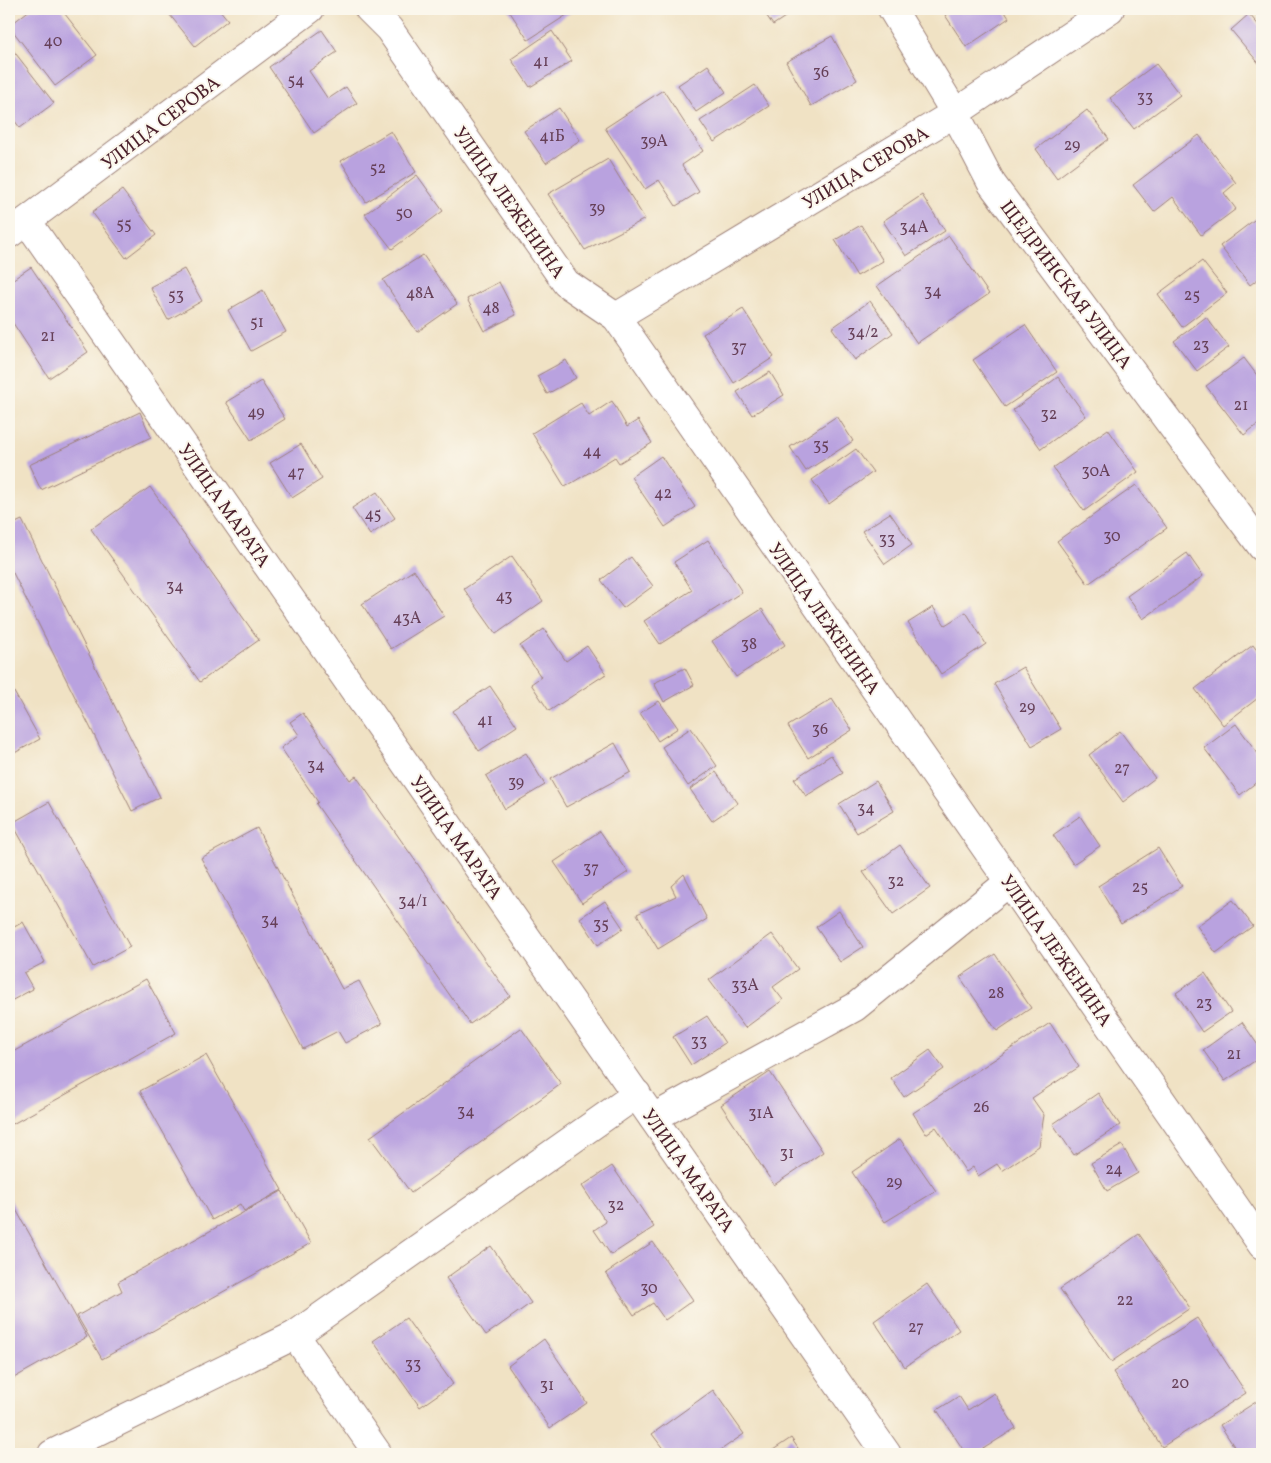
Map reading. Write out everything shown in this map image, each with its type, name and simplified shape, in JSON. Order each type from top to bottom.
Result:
[{"type":"street","name":"УЛИЦА СЕРОВА","points":[[18,227],[310,9]]},
{"type":"street","name":"УЛИЦА ЛЕЖЕНИНА","points":[[368,9],[388,29],[566,283],[616,317],[1262,1245]]},
{"type":"street","name":"ЩЕДРИНСКАЯ УЛИЦА","points":[[892,9],[955,113],[992,184],[1262,547]]},
{"type":"street","name":"УЛИЦА СЕРОВА","points":[[616,317],[955,113],[1110,9]]},
{"type":"street","name":"УЛИЦА МАРАТА","points":[[18,227],[637,1094],[887,1454]]},
{"type":"street","points":[[653,1118],[855,1006],[1009,882]]},
{"type":"street","points":[[52,1454],[295,1335],[637,1094]]},
{"type":"street","points":[[295,1335],[378,1454]]},
{"type":"building","points":[[31,9],[61,9],[97,55],[55,86],[9,26]]},
{"type":"building","points":[[165,9],[219,9],[228,20],[195,46]]},
{"type":"building","points":[[508,9],[572,9],[573,11],[528,40]]},
{"type":"building","points":[[762,9],[797,9],[773,25]]},
{"type":"building","points":[[955,9],[1003,9],[1009,18],[966,47],[945,15]]},
{"type":"building","points":[[1249,14],[1262,29],[1262,67],[1231,30]]},
{"type":"building","points":[[322,30],[337,52],[309,71],[328,99],[346,87],[357,103],[314,133],[269,67]]},
{"type":"building","points":[[552,31],[572,61],[530,87],[511,59]]},
{"type":"building","points":[[832,36],[857,80],[811,106],[786,62]]},
{"type":"building","points":[[9,45],[54,103],[20,128],[9,113]]},
{"type":"building","points":[[1156,64],[1180,95],[1134,129],[1110,98]]},
{"type":"building","points":[[708,65],[726,92],[696,112],[678,85]]},
{"type":"building","points":[[755,85],[769,106],[714,142],[700,121]]},
{"type":"building","points":[[663,90],[703,151],[682,165],[699,192],[676,206],[659,180],[645,189],[605,128]]},
{"type":"building","points":[[559,108],[580,140],[546,163],[524,131]]},
{"type":"building","points":[[1087,110],[1109,139],[1057,178],[1036,149]]},
{"type":"building","points":[[391,131],[416,172],[366,202],[341,161]]},
{"type":"building","points":[[1199,135],[1236,183],[1224,193],[1236,209],[1201,235],[1173,197],[1154,212],[1133,185]]},
{"type":"building","points":[[608,159],[645,219],[585,250],[548,194]]},
{"type":"building","points":[[417,175],[443,211],[392,249],[365,214]]},
{"type":"building","points":[[122,190],[156,235],[126,258],[92,212]]},
{"type":"building","points":[[922,195],[945,231],[906,256],[883,221]]},
{"type":"building","points":[[1262,214],[1262,276],[1250,285],[1220,246]]},
{"type":"building","points":[[861,225],[883,261],[857,276],[835,240]]},
{"type":"building","points":[[949,236],[989,294],[917,343],[877,286]]},
{"type":"building","points":[[423,255],[457,304],[417,332],[383,280]]},
{"type":"building","points":[[1202,261],[1227,293],[1182,327],[1158,294]]},
{"type":"building","points":[[31,267],[88,352],[49,378],[9,317],[9,282]]},
{"type":"building","points":[[184,269],[202,301],[168,320],[150,287]]},
{"type":"building","points":[[499,282],[516,315],[484,331],[467,299]]},
{"type":"building","points":[[263,290],[286,332],[251,351],[228,310]]},
{"type":"building","points":[[870,301],[893,333],[855,360],[832,328]]},
{"type":"building","points":[[743,309],[774,357],[734,383],[703,334]]},
{"type":"building","points":[[1206,317],[1229,347],[1197,371],[1174,341]]},
{"type":"building","points":[[1025,325],[1057,372],[1005,407],[973,360]]},
{"type":"building","points":[[1244,358],[1262,382],[1262,421],[1244,435],[1206,386]]},
{"type":"building","points":[[566,360],[576,378],[547,394],[537,376]]},
{"type":"building","points":[[770,372],[784,395],[752,415],[737,392]]},
{"type":"building","points":[[1058,377],[1086,416],[1041,449],[1013,410]]},
{"type":"building","points":[[261,381],[285,419],[251,440],[226,402]]},
{"type":"building","points":[[612,401],[627,427],[638,420],[652,443],[619,463],[615,457],[565,487],[532,433],[581,403],[589,416]]},
{"type":"building","points":[[140,412],[151,437],[41,490],[29,465]]},
{"type":"building","points":[[837,416],[853,441],[806,471],[790,447]]},
{"type":"building","points":[[1108,429],[1138,472],[1084,511],[1053,468]]},
{"type":"building","points":[[301,444],[322,479],[292,498],[270,463]]},
{"type":"building","points":[[856,449],[873,472],[829,504],[812,480]]},
{"type":"building","points":[[661,456],[695,507],[665,527],[631,477]]},
{"type":"building","points":[[1136,485],[1167,528],[1088,584],[1057,541]]},
{"type":"building","points":[[150,487],[259,640],[200,682],[91,529]]},
{"type":"building","points":[[377,492],[395,518],[370,535],[352,508]]},
{"type":"building","points":[[890,513],[912,545],[885,564],[862,531]]},
{"type":"building","points":[[22,520],[160,797],[132,811],[9,565],[9,526]]},
{"type":"building","points":[[708,540],[742,592],[660,644],[644,621],[692,590],[674,562]]},
{"type":"building","points":[[1187,553],[1203,576],[1143,619],[1127,596]]},
{"type":"building","points":[[512,556],[543,601],[496,634],[464,589]]},
{"type":"building","points":[[631,557],[653,586],[623,608],[601,580]]},
{"type":"building","points":[[414,570],[444,616],[391,649],[362,604]]},
{"type":"building","points":[[933,607],[945,625],[966,612],[986,644],[941,674],[908,623]]},
{"type":"building","points":[[762,609],[785,645],[736,677],[712,641]]},
{"type":"building","points":[[544,629],[566,661],[587,646],[606,674],[549,711],[531,684],[541,677],[520,646]]},
{"type":"building","points":[[1253,645],[1262,657],[1262,695],[1223,725],[1195,689]]},
{"type":"building","points":[[1023,667],[1061,729],[1032,746],[994,684]]},
{"type":"building","points":[[685,668],[694,685],[664,702],[654,683]]},
{"type":"building","points":[[9,683],[40,739],[9,756]]},
{"type":"building","points":[[490,686],[517,726],[479,751],[453,711]]},
{"type":"building","points":[[832,699],[852,730],[808,758],[788,726]]},
{"type":"building","points":[[659,701],[678,728],[658,741],[640,713]]},
{"type":"building","points":[[303,713],[350,780],[356,776],[510,996],[470,1024],[316,804],[318,802],[281,748],[299,735],[290,722]]},
{"type":"building","points":[[1236,724],[1262,759],[1262,778],[1240,795],[1204,748]]},
{"type":"building","points":[[691,728],[717,766],[688,786],[662,747]]},
{"type":"building","points":[[1120,731],[1155,778],[1123,802],[1089,755]]},
{"type":"building","points":[[615,743],[631,772],[566,807],[550,779]]},
{"type":"building","points":[[526,753],[545,785],[505,809],[486,776]]},
{"type":"building","points":[[831,755],[843,773],[806,796],[794,779]]},
{"type":"building","points":[[716,772],[738,803],[712,821],[690,789]]},
{"type":"building","points":[[876,781],[894,811],[857,833],[839,804]]},
{"type":"building","points":[[49,802],[130,947],[93,967],[12,823]]},
{"type":"building","points":[[1080,816],[1100,846],[1073,864],[1053,835]]},
{"type":"building","points":[[257,828],[342,989],[359,981],[382,1024],[345,1043],[338,1031],[303,1049],[201,858]]},
{"type":"building","points":[[600,831],[628,872],[582,903],[554,862]]},
{"type":"building","points":[[900,845],[930,888],[893,914],[863,872]]},
{"type":"building","points":[[1158,848],[1182,886],[1121,924],[1098,886]]},
{"type":"building","points":[[684,874],[707,919],[658,949],[637,914],[676,896],[671,886]]},
{"type":"building","points":[[1233,900],[1253,926],[1216,953],[1197,926]]},
{"type":"building","points":[[605,901],[623,928],[598,945],[580,918]]},
{"type":"building","points":[[839,911],[863,947],[840,962],[816,927]]},
{"type":"building","points":[[23,922],[45,962],[24,973],[33,989],[9,1002],[9,930]]},
{"type":"building","points":[[772,934],[798,969],[773,987],[783,1000],[745,1028],[709,980]]},
{"type":"building","points":[[995,954],[1031,1008],[997,1031],[960,977]]},
{"type":"building","points":[[1205,973],[1231,1012],[1202,1032],[1176,993]]},
{"type":"building","points":[[146,979],[176,1033],[9,1126],[9,1054]]},
{"type":"building","points":[[707,1016],[725,1043],[691,1065],[673,1037]]},
{"type":"building","points":[[1242,1022],[1262,1051],[1262,1056],[1225,1081],[1203,1050]]},
{"type":"building","points":[[1050,1023],[1079,1067],[1032,1098],[1044,1115],[1039,1146],[1002,1171],[997,1164],[978,1176],[973,1167],[966,1172],[936,1127],[926,1134],[913,1113]]},
{"type":"building","points":[[521,1028],[561,1084],[411,1193],[370,1137]]},
{"type":"building","points":[[930,1050],[944,1069],[904,1097],[891,1078]]},
{"type":"building","points":[[206,1055],[282,1190],[244,1211],[240,1204],[212,1220],[140,1091]]},
{"type":"building","points":[[770,1072],[823,1152],[774,1185],[721,1105]]},
{"type":"building","points":[[1098,1093],[1120,1125],[1074,1155],[1053,1124]]},
{"type":"building","points":[[900,1139],[936,1191],[885,1222],[852,1172]]},
{"type":"building","points":[[1122,1145],[1138,1173],[1107,1191],[1091,1163]]},
{"type":"building","points":[[612,1166],[654,1227],[611,1255],[594,1230],[606,1222],[582,1186]]},
{"type":"building","points":[[282,1191],[311,1243],[102,1359],[77,1316],[122,1291],[118,1282]]},
{"type":"building","points":[[9,1197],[87,1337],[12,1379],[9,1374]]},
{"type":"building","points":[[1139,1234],[1190,1308],[1111,1362],[1060,1289]]},
{"type":"building","points":[[653,1242],[693,1300],[665,1320],[653,1303],[634,1315],[606,1273]]},
{"type":"building","points":[[491,1246],[531,1303],[486,1335],[446,1278]]},
{"type":"building","points":[[927,1284],[959,1330],[905,1367],[874,1321]]},
{"type":"building","points":[[406,1318],[453,1384],[420,1407],[373,1341]]},
{"type":"building","points":[[1197,1318],[1246,1393],[1162,1447],[1113,1372]]},
{"type":"building","points":[[544,1339],[587,1403],[550,1428],[508,1366]]},
{"type":"building","points":[[713,1390],[744,1434],[715,1454],[667,1454],[652,1434]]},
{"type":"building","points":[[994,1393],[1016,1428],[975,1454],[966,1454],[937,1410],[959,1396],[968,1410]]},
{"type":"building","points":[[1262,1398],[1262,1449],[1255,1454],[1239,1454],[1220,1425]]},
{"type":"building","points":[[791,1438],[802,1454],[767,1454]]}]
